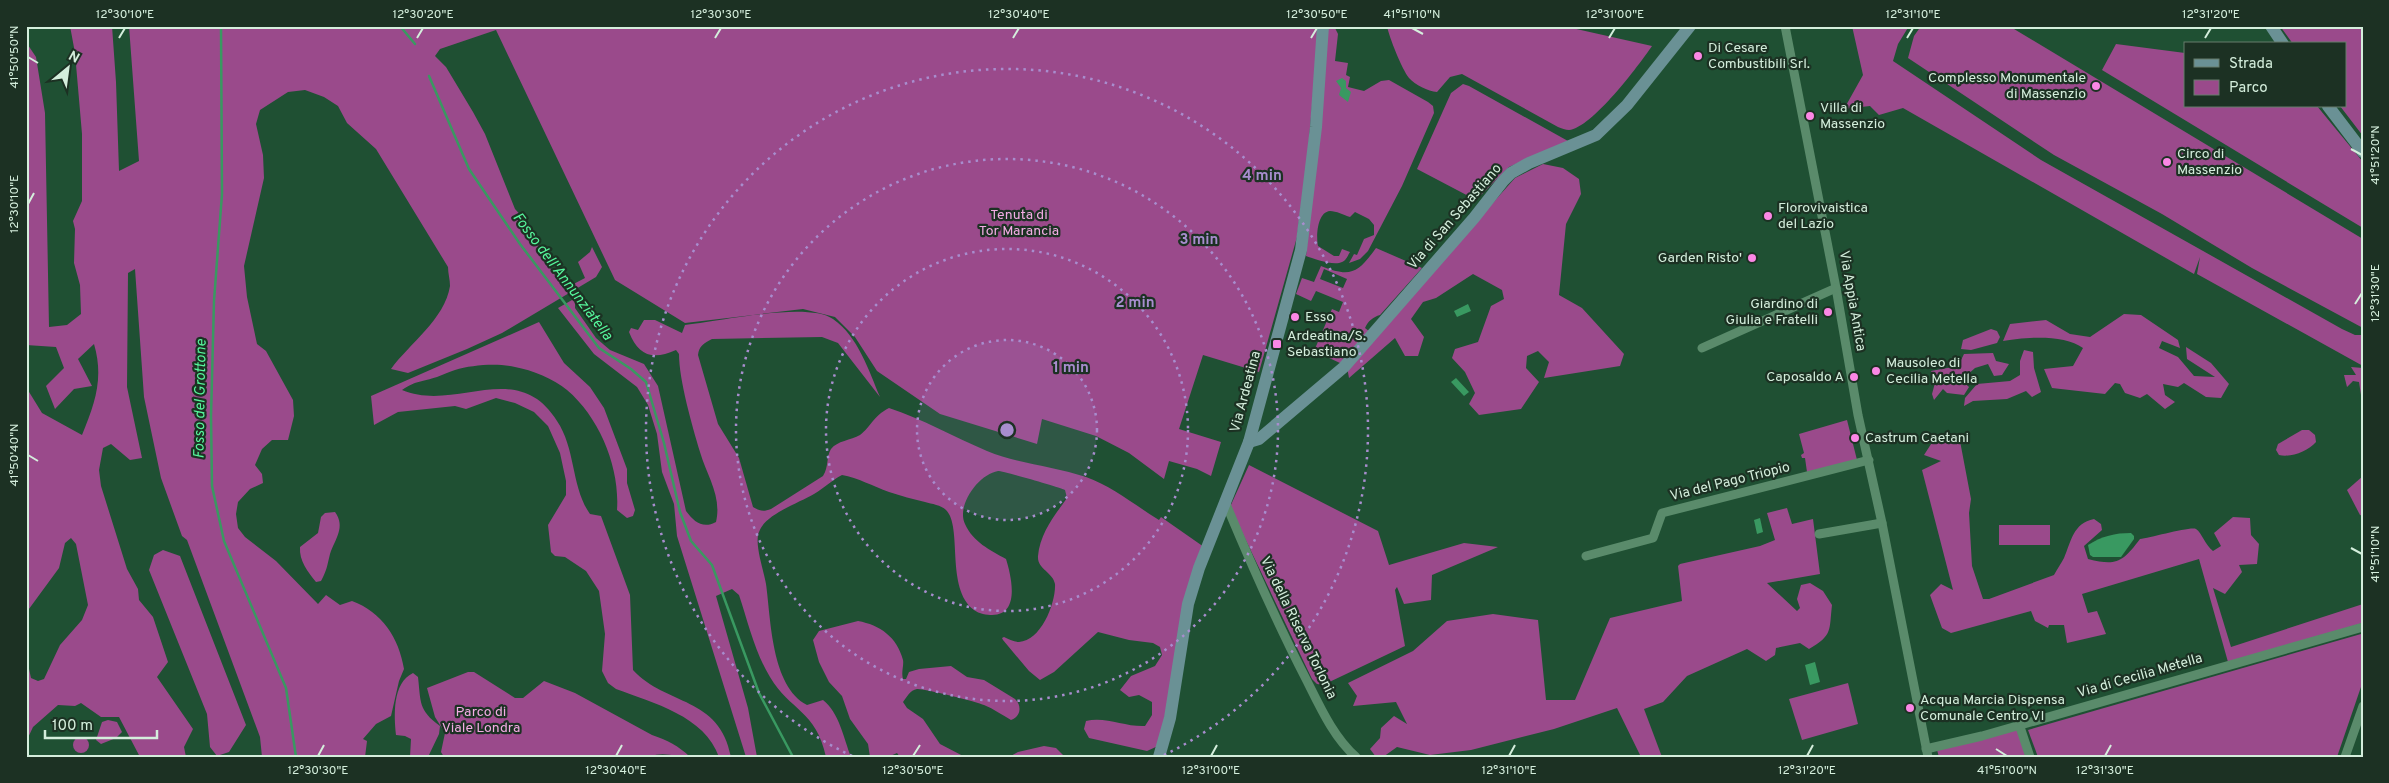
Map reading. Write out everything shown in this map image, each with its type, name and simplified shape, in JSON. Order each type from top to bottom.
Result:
[{"type":"main road","name":"Via Ardeatina","points":[[1159,757],[1170,718],[1188,604],[1199,568],[1249,442],[1304,234],[1323,26]]},
{"type":"main road","name":"Via di San Sebastiano","points":[[1249,442],[1259,439],[1344,367],[1467,226],[1511,172],[1596,135],[1627,105],[1690,26]]},
{"type":"main road","points":[[2271,26],[2282,42]]},
{"type":"main road","points":[[2330,108],[2363,152]]},
{"type":"street","name":"Via Appia Antica","points":[[1785,26],[1836,288],[1858,415],[1882,523],[1927,753]]},
{"type":"street","points":[[1702,348],[1836,288]]},
{"type":"street","name":"Via del Pago Triopio","points":[[1586,556],[1653,538],[1662,513],[1868,460]]},
{"type":"street","name":"Via della Riserva Torlonia","points":[[1226,504],[1272,614],[1313,693],[1344,747],[1356,757]]},
{"type":"street","points":[[1819,534],[1882,523]]},
{"type":"street","name":"Via di Cecilia Metella","points":[[1927,753],[2018,724],[2362,628]]},
{"type":"street","points":[[2345,757],[2363,706]]},
{"type":"street","points":[[2018,724],[2030,757]]},
{"type":"green space","name":"Tenuta di Tor Marancia","points":[[70,26],[112,26],[119,171],[139,161],[129,26],[1319,26],[1308,151],[1297,237],[1259,372],[1203,355],[1179,429],[1221,442],[1211,476],[1197,469],[1169,461],[1164,479],[1129,453],[1096,436],[1042,419],[1037,444],[940,414],[877,371],[855,337],[835,317],[803,309],[685,323],[615,280],[496,30],[440,49],[435,56],[446,67],[473,112],[485,134],[515,209],[526,221],[548,265],[564,289],[585,278],[578,262],[590,252],[592,247],[602,267],[596,277],[502,333],[408,373],[391,369],[434,320],[441,309],[447,298],[450,286],[448,267],[376,149],[347,123],[338,106],[324,97],[305,90],[288,92],[260,110],[256,124],[263,155],[264,178],[244,266],[247,297],[257,344],[266,351],[293,400],[294,416],[288,440],[272,440],[262,449],[255,465],[262,474],[263,483],[250,489],[238,502],[236,514],[238,528],[245,537],[276,561],[318,604],[326,595],[340,605],[352,601],[372,612],[380,619],[393,637],[402,658],[404,669],[399,681],[391,716],[376,724],[363,739],[367,741],[365,757],[262,757],[260,737],[187,540],[182,536],[161,478],[144,397],[135,269],[128,273],[127,387],[142,458],[130,460],[111,444],[103,448],[99,470],[101,486],[127,569],[138,589],[139,600],[153,617],[168,662],[157,677],[193,729],[184,747],[186,757],[140,757],[119,717],[101,717],[81,703],[75,706],[58,705],[33,727],[26,742],[26,655],[31,678],[38,681],[44,679],[60,645],[82,620],[88,605],[76,544],[71,538],[65,543],[59,568],[26,613],[26,387],[42,413],[82,435],[91,412],[98,379],[97,356],[94,344],[78,359],[92,386],[74,389],[55,409],[46,386],[64,368],[56,347],[26,345],[26,42],[36,57],[45,113],[49,327],[67,325],[81,314],[80,285],[74,263],[75,229],[73,221],[82,201],[82,134],[75,53]]},
{"type":"green space","points":[[1327,26],[1334,26],[1338,34],[1335,61],[1348,63],[1346,75],[1350,77],[1348,87],[1364,91],[1381,81],[1389,80],[1428,102],[1433,106],[1434,113],[1402,186],[1368,251],[1360,259],[1349,263],[1354,254],[1357,255],[1364,239],[1374,235],[1374,225],[1369,219],[1355,212],[1350,217],[1337,212],[1326,212],[1318,225],[1318,246],[1334,256],[1339,256],[1342,249],[1350,252],[1345,260],[1338,263],[1329,263],[1306,256]]},
{"type":"green space","points":[[1387,26],[1563,26],[1652,46],[1637,67],[1602,108],[1579,127],[1568,130],[1558,127],[1462,74],[1450,77],[1437,92],[1418,85],[1409,78],[1403,68]]},
{"type":"green space","points":[[1852,26],[1909,26],[1898,44],[1893,61],[2041,160],[2342,329],[2355,335],[2363,335],[2363,366],[2197,274],[2200,257],[2194,274],[1903,108],[1879,115],[1870,106],[1844,109],[1863,75]]},
{"type":"green space","points":[[1921,26],[2009,26],[2363,239],[2363,328],[2252,268],[2162,214],[2054,155],[1908,58],[1914,36]]},
{"type":"green space","points":[[2280,26],[2363,26],[2363,136],[2342,108],[2346,108],[2346,42],[2292,42]]},
{"type":"green space","points":[[2116,44],[2184,53],[2184,108],[2319,108],[2363,162],[2363,228],[2102,70]]},
{"type":"green space","points":[[1463,84],[1568,141],[1509,167],[1476,200],[1417,169],[1451,93]]},
{"type":"green space","points":[[1543,164],[1563,168],[1579,179],[1581,194],[1566,224],[1559,295],[1582,308],[1624,354],[1620,366],[1544,378],[1549,362],[1538,351],[1527,356],[1526,368],[1539,382],[1521,409],[1479,415],[1469,404],[1475,393],[1465,372],[1452,358],[1455,349],[1478,342],[1491,306],[1504,299],[1502,290],[1473,274],[1436,298],[1423,302],[1411,319],[1424,337],[1418,356],[1405,356],[1395,338],[1349,378],[1347,367],[1515,178]]},
{"type":"green space","points":[[1376,248],[1422,268],[1380,315],[1369,321],[1365,328],[1370,332],[1340,363],[1314,351],[1332,309],[1339,312],[1343,302],[1316,291],[1311,301],[1296,294],[1302,278],[1314,282],[1321,266],[1340,272],[1353,271],[1364,263]],"holes":[[[1324,269],[1347,279],[1343,288],[1320,279]]]},
{"type":"green space","points":[[579,296],[575,301],[575,308],[596,338],[610,350],[644,364],[658,386],[686,511],[699,523],[707,525],[716,522],[717,503],[690,416],[681,376],[679,354],[676,350],[660,355],[647,354],[641,351],[629,332],[631,328],[638,330],[644,320],[655,320],[682,333],[685,325],[762,314],[804,312],[821,314],[833,319],[842,326],[862,355],[880,397],[838,343],[822,337],[712,339],[702,345],[698,355],[718,424],[739,458],[753,507],[762,511],[771,509],[823,476],[831,449],[840,442],[860,435],[879,414],[889,408],[914,417],[987,451],[1024,462],[1074,473],[1096,481],[1159,520],[1161,517],[1204,547],[1158,746],[1147,751],[1089,738],[1084,729],[1086,721],[1093,720],[1145,726],[1152,715],[1152,702],[1139,695],[1129,697],[1120,690],[1131,676],[1155,666],[1162,655],[1160,647],[1153,643],[1129,640],[1098,632],[1054,672],[1040,680],[1029,671],[1002,638],[1017,642],[1027,640],[1034,635],[1046,620],[1053,601],[1055,584],[1038,560],[1039,548],[1045,532],[1067,498],[1065,490],[998,471],[984,478],[971,491],[964,508],[965,524],[977,541],[1006,559],[1010,574],[1012,593],[1010,602],[1001,613],[990,615],[974,610],[965,600],[957,573],[951,518],[944,508],[842,475],[814,494],[775,514],[762,526],[759,532],[758,543],[775,650],[786,683],[795,696],[807,705],[823,700],[829,705],[837,719],[851,757],[826,757],[822,741],[816,729],[770,677],[752,637],[739,595],[732,589],[716,596],[748,708],[757,757],[746,757],[677,536],[674,504],[662,472],[657,434],[648,405],[637,387],[594,354],[558,308]]},
{"type":"green space","points":[[2124,314],[2141,315],[2178,340],[2180,348],[2162,341],[2159,348],[2178,357],[2194,376],[2215,377],[2187,359],[2186,347],[2211,363],[2229,384],[2221,398],[2206,397],[2184,383],[2178,387],[2163,384],[2165,395],[2175,402],[2165,409],[2147,394],[2140,398],[2125,393],[2120,384],[2115,383],[2105,394],[2052,388],[2044,369],[2073,366],[2083,348],[2066,340],[2056,339],[2022,338],[2003,341],[2010,324],[2046,320],[2070,334],[2090,337]]},
{"type":"green space","points":[[539,322],[564,363],[590,387],[604,408],[627,469],[627,483],[635,510],[633,516],[627,518],[617,510],[615,477],[606,445],[598,429],[579,401],[556,382],[522,368],[485,365],[455,370],[416,383],[402,390],[423,395],[443,396],[505,389],[524,392],[541,402],[557,421],[563,432],[584,503],[590,514],[601,516],[630,595],[633,670],[646,682],[704,712],[716,723],[725,737],[731,757],[719,757],[712,743],[690,721],[661,706],[616,689],[608,683],[602,671],[605,634],[599,591],[586,571],[565,557],[555,556],[551,552],[548,525],[566,495],[566,481],[560,453],[548,426],[534,412],[515,403],[496,398],[466,409],[455,406],[398,412],[374,425],[371,396]]},
{"type":"green space","points":[[1991,329],[1997,331],[2000,337],[1997,343],[1971,350],[1961,349],[1963,340]]},
{"type":"green space","points":[[2024,350],[2033,352],[2034,368],[2041,392],[2032,397],[2026,391],[2007,399],[1973,401],[1964,406],[1965,398],[1977,384],[2010,381],[2020,375],[2020,361]]},
{"type":"green space","points":[[1993,353],[1996,361],[2009,364],[2002,375],[1994,376],[1988,364],[1975,368],[1966,376],[1935,377],[1931,371],[1958,366],[1964,354]]},
{"type":"green space","points":[[2351,367],[2363,368],[2361,395],[2359,382],[2353,381],[2347,387],[2344,375],[2356,375]]},
{"type":"green space","points":[[1964,382],[1969,387],[1964,395],[1947,393],[1943,389],[1934,400],[1932,394],[1935,383]]},
{"type":"green space","points":[[1847,420],[1857,460],[1807,472],[1805,458],[1802,458],[1801,455],[1804,453],[1799,434]]},
{"type":"green space","points":[[2302,430],[2309,430],[2315,435],[2316,442],[2299,453],[2289,456],[2279,455],[2276,450],[2278,444]]},
{"type":"green space","points":[[1933,441],[1960,441],[1971,499],[1969,513],[1972,566],[1983,599],[1989,599],[2054,575],[2077,529],[2087,521],[2094,519],[2101,524],[2102,530],[2084,546],[2088,559],[2112,562],[2123,558],[2140,539],[2193,529],[2198,531],[2213,551],[2221,546],[2214,533],[2233,517],[2250,518],[2251,535],[2259,544],[2257,564],[2239,565],[2242,572],[2225,594],[2213,588],[2231,647],[2363,604],[2363,623],[2228,662],[2199,559],[2082,594],[2088,613],[2097,611],[2106,634],[2067,643],[2064,625],[2049,625],[2048,628],[2035,621],[2031,611],[1951,633],[1942,628],[1930,595],[1941,584],[1953,590],[1922,470],[1941,461],[1924,455]]},
{"type":"green space","points":[[1249,465],[1378,531],[1389,565],[1464,543],[1498,547],[1432,575],[1431,600],[1404,604],[1397,587],[1395,590],[1405,646],[1323,685],[1317,684],[1312,679],[1230,507]]},
{"type":"green space","points":[[2363,476],[2363,516],[2360,515],[2347,490]]},
{"type":"green space","points":[[1787,508],[1792,524],[1813,519],[1820,574],[1767,583],[1797,611],[1800,608],[1797,599],[1801,585],[1810,583],[1823,591],[1832,605],[1830,627],[1826,636],[1809,649],[1800,643],[1776,648],[1775,655],[1766,661],[1747,649],[1687,676],[1663,702],[1644,709],[1662,757],[1641,757],[1617,708],[1554,729],[1471,750],[1430,755],[1397,747],[1383,757],[1376,757],[1370,749],[1380,738],[1381,728],[1394,716],[1407,724],[1396,702],[1353,706],[1357,696],[1348,683],[1413,651],[1447,621],[1493,614],[1538,620],[1546,700],[1575,700],[1610,618],[1682,601],[1678,566],[1680,564],[1760,546],[1775,540],[1767,513]]},
{"type":"green space","points":[[335,512],[340,528],[323,577],[321,581],[316,582],[303,562],[300,547],[318,533],[321,517],[325,513]]},
{"type":"green space","points":[[1999,525],[2050,525],[2050,545],[1999,545]]},
{"type":"green space","points":[[163,550],[180,556],[246,725],[229,752],[217,756],[210,747],[207,714],[149,570],[154,555]]},
{"type":"green space","points":[[858,621],[880,629],[897,645],[903,660],[903,679],[906,679],[909,672],[919,669],[951,666],[967,677],[984,680],[1015,699],[1019,705],[1019,713],[1011,720],[980,703],[917,689],[912,691],[903,702],[907,708],[923,719],[940,744],[965,757],[900,757],[897,753],[888,757],[870,757],[868,744],[850,719],[842,696],[829,682],[819,662],[813,640],[819,631]]},
{"type":"green space","points":[[2361,634],[2363,681],[2337,757],[2038,757],[2028,730]]},
{"type":"green space","name":"Parco di Viale Londra","points":[[468,672],[474,672],[515,698],[523,698],[544,681],[575,693],[652,735],[668,741],[690,757],[664,754],[650,757],[444,757],[441,752],[445,733],[435,717],[427,688]]},
{"type":"green space","points":[[413,673],[418,677],[420,699],[424,710],[440,726],[439,734],[428,757],[410,757],[411,739],[396,735],[395,710],[398,692],[401,684]]},
{"type":"green space","points":[[1848,683],[1858,724],[1802,740],[1789,699]]},
{"type":"green space","points":[[108,720],[117,722],[122,732],[116,738],[101,744],[96,740],[102,722]]},
{"type":"green space","points":[[2017,728],[2027,757],[1939,757],[1937,750]]},
{"type":"green space","points":[[78,737],[84,737],[89,742],[87,751],[78,753],[73,748],[73,742]]},
{"type":"green space","points":[[1044,746],[1056,748],[1065,757],[1009,757],[1018,752]]},
{"type":"shaded area","points":[[1342,78],[1346,81],[1346,88],[1351,92],[1348,102],[1339,95],[1341,88],[1336,81]]},
{"type":"shaded area","points":[[1468,304],[1471,311],[1457,317],[1454,311]]},
{"type":"shaded area","points":[[1456,378],[1469,392],[1464,396],[1451,382]]},
{"type":"shaded area","points":[[1760,518],[1763,532],[1757,534],[1754,520]]},
{"type":"shaded area","points":[[2131,533],[2134,539],[2121,557],[2093,557],[2090,555],[2088,545],[2098,539]]},
{"type":"shaded area","points":[[1815,662],[1820,682],[1810,685],[1805,665]]},
{"type":"waterway","name":"Fosso del Grottone","points":[[221,26],[222,194],[214,301],[211,416],[212,486],[224,541],[286,688],[296,757]]},
{"type":"waterway","name":"Fosso dell'Annunziatella","points":[[400,26],[415,44]]},
{"type":"waterway","name":"Fosso dell'Annunziatella","points":[[429,76],[469,169],[520,244],[599,348],[631,369],[646,382],[664,443],[680,512],[691,541],[712,565],[759,693],[793,757]]},
{"type":"place","name":"Di Cesare Combustibili Srl.","points":[[1698,56]]},
{"type":"place","name":"Complesso Monumentale di Massenzio","points":[[2096,86]]},
{"type":"place","name":"Villa di Massenzio","points":[[1810,116]]},
{"type":"place","name":"Circo di Massenzio","points":[[2167,162]]},
{"type":"place","name":"Florovivaistica del Lazio","points":[[1768,216]]},
{"type":"place","name":"Garden Risto'","points":[[1752,258]]},
{"type":"place","name":"Giardino di Giulia e Fratelli","points":[[1828,312]]},
{"type":"place","name":"Esso","points":[[1295,317]]},
{"type":"place","name":"Ardeatina/S. Sebastiano","points":[[1277,344]]},
{"type":"place","name":"Mausoleo di Cecilia Metella","points":[[1876,371]]},
{"type":"place","name":"Caposaldo A","points":[[1854,377]]},
{"type":"place","name":"Castrum Caetani","points":[[1855,438]]},
{"type":"place","name":"Acqua Marcia Dispensa Comunale Centro VI","points":[[1910,708]]}]
